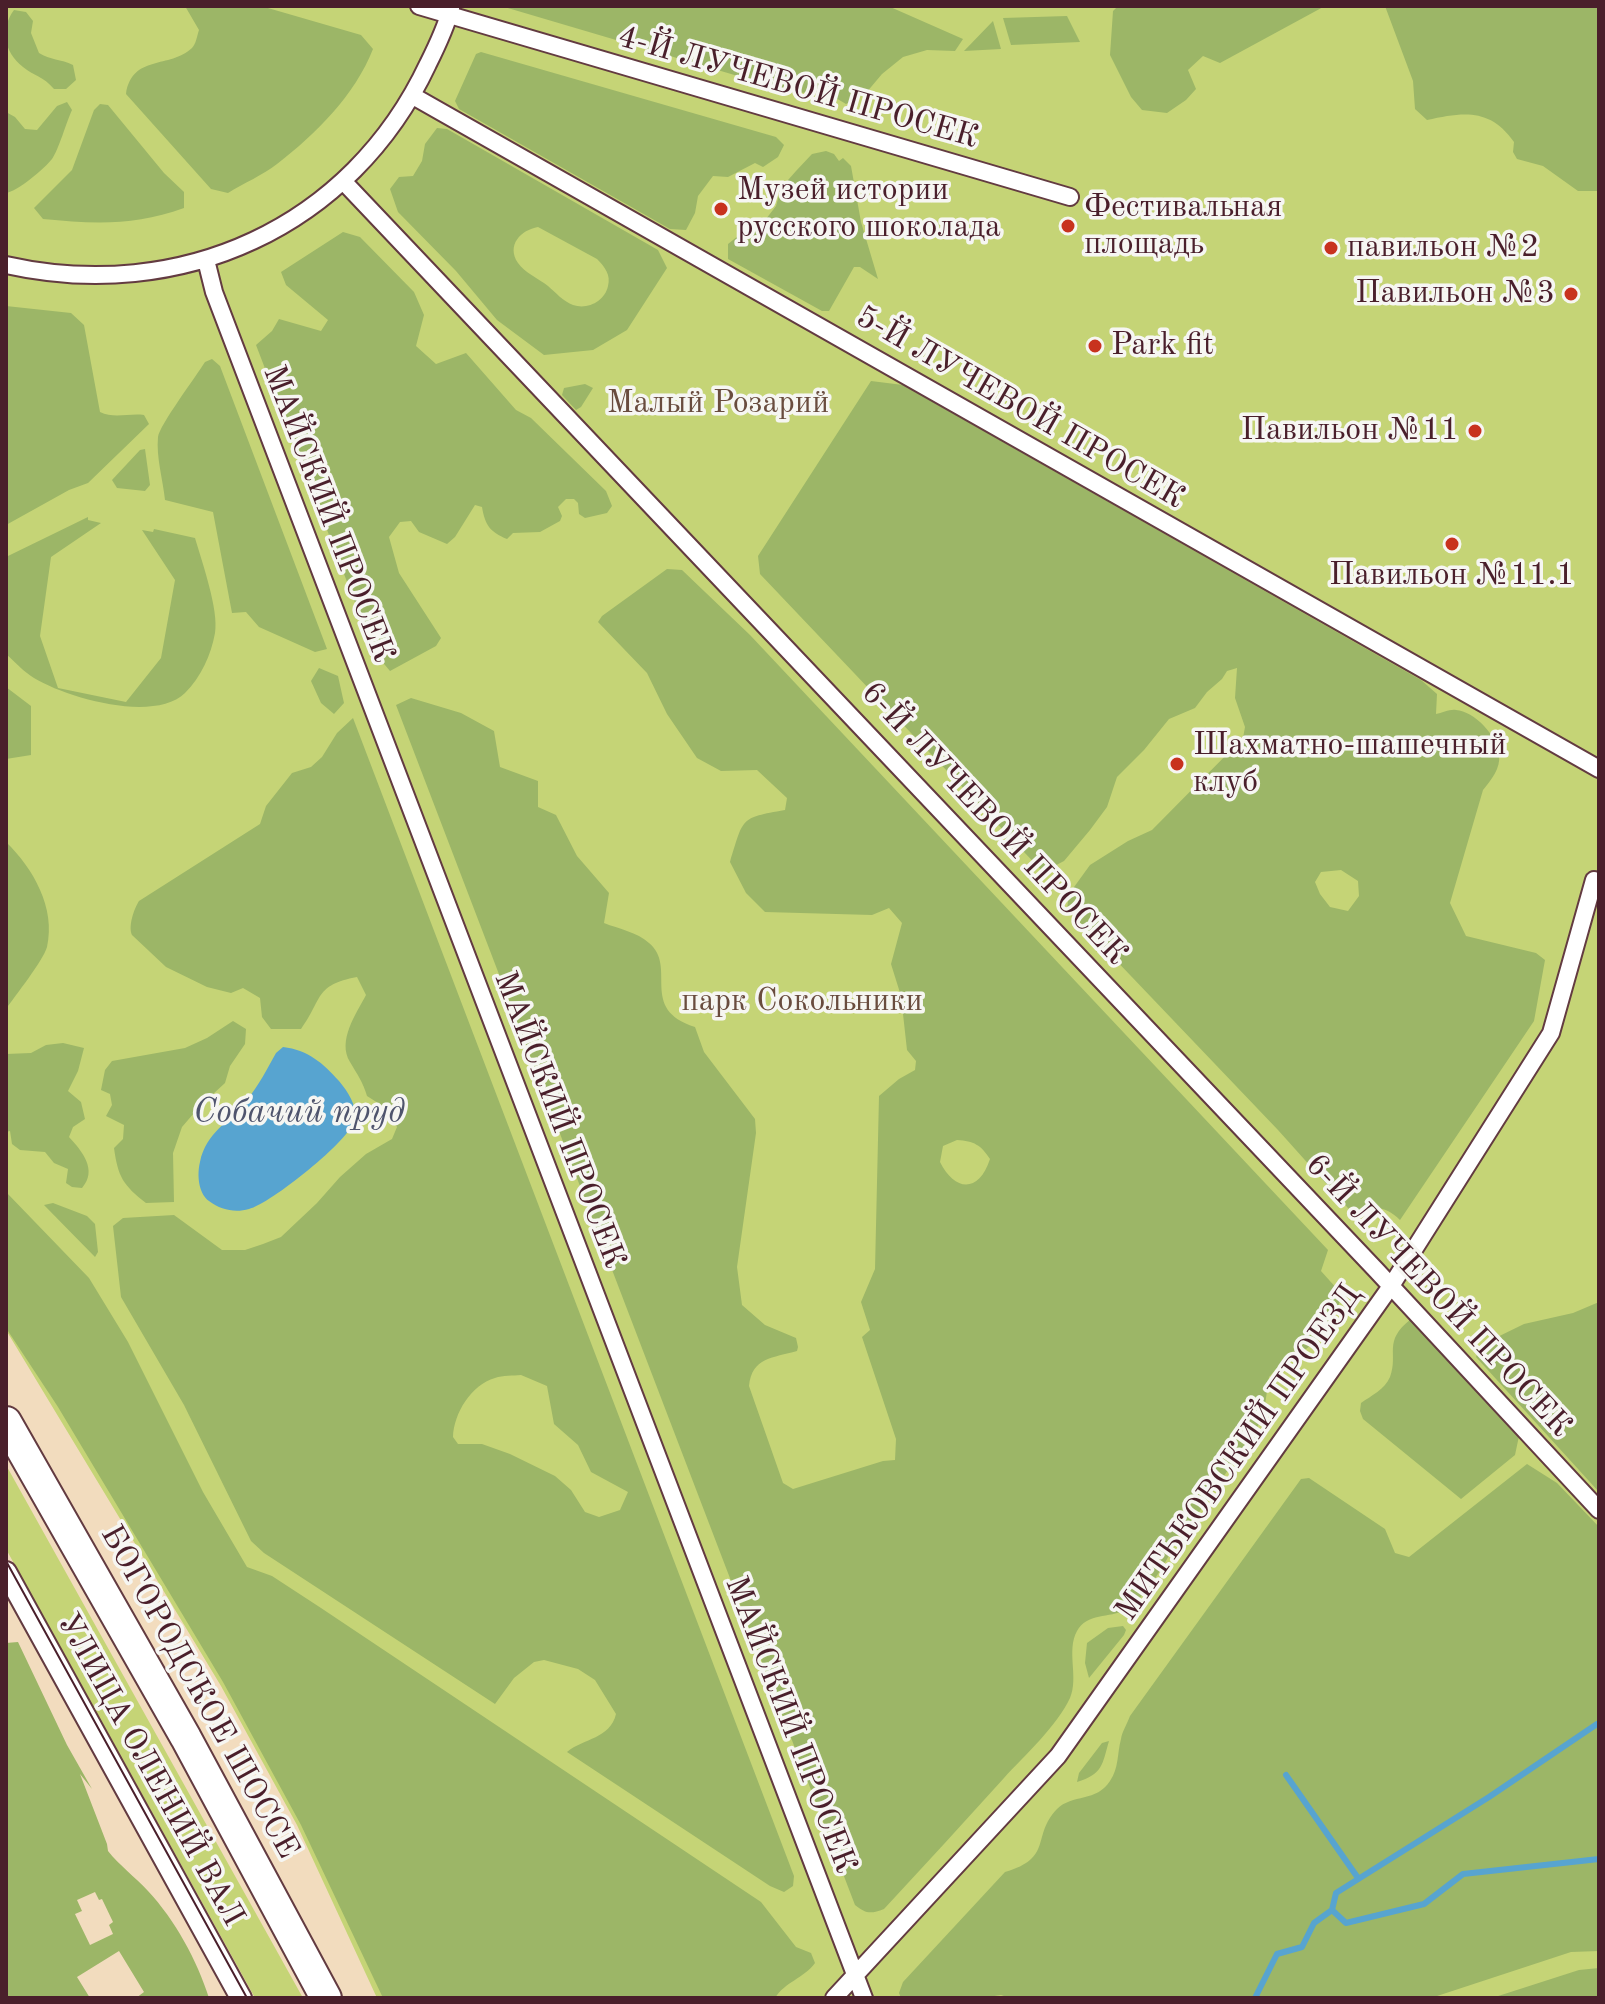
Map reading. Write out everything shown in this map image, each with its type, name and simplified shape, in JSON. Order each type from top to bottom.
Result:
[{"type":"main road","name":"БОГОРОДСКОЕ ШОССЕ","points":[[6,1422],[186,1738],[326,1998]]},
{"type":"street","name":"4-Й ЛУЧЕВОЙ ПРОСЕК","points":[[419,6],[450,10],[1070,197]]},
{"type":"street","points":[[6,265],[42,273],[97,277],[152,273],[206,260],[279,228],[343,181],[393,127],[413,96],[450,10]]},
{"type":"street","name":"5-Й ЛУЧЕВОЙ ПРОСЕК","points":[[413,96],[1599,769]]},
{"type":"street","name":"6-Й ЛУЧЕВОЙ ПРОСЕК","points":[[343,181],[1391,1286],[1599,1510]]},
{"type":"street","name":"МАЙСКИЙ ПРОСЕК","points":[[206,260],[214,292],[864,1998]]},
{"type":"street","name":"МИТЬКОВСКИЙ ПРОЕЗД","points":[[834,1998],[1058,1756],[1391,1286],[1551,1033],[1594,880]]},
{"type":"street","name":"УЛИЦА ОЛЕНИЙ ВАЛ","points":[[6,1572],[241,1998]]},
{"type":"green space","name":"парк Сокольники","points":[[6,6],[1599,6],[1599,1998],[377,1998],[297,1825],[221,1686],[6,1330]]},
{"type":"green space","points":[[185,6],[261,6],[361,35],[373,49],[356,82],[320,127],[272,168],[228,193],[211,189],[126,94],[130,81],[144,67],[183,54],[193,46],[199,30]]},
{"type":"green space","points":[[501,6],[888,6],[963,39],[955,51],[927,50],[903,57],[882,74],[866,93],[846,104],[829,94],[792,92]]},
{"type":"green space","points":[[1118,6],[1325,6],[1220,63],[1203,56],[1188,70],[1196,89],[1167,113],[1142,110],[1131,97],[1110,55],[1113,11]]},
{"type":"green space","points":[[1385,6],[1599,6],[1599,191],[1578,191],[1543,166],[1517,159],[1513,152],[1514,142],[1505,131],[1486,118],[1464,114],[1427,120],[1415,109],[1413,81]]},
{"type":"green space","points":[[14,10],[26,12],[33,21],[31,33],[39,53],[73,65],[76,80],[66,89],[54,89],[23,67],[12,54],[6,32]]},
{"type":"green space","points":[[1067,16],[1080,42],[1011,45],[1003,18]]},
{"type":"green space","points":[[993,21],[1001,49],[964,51]]},
{"type":"green space","points":[[481,52],[776,137],[784,145],[778,157],[763,167],[755,163],[728,177],[713,176],[698,196],[695,213],[686,230],[670,229],[459,109],[455,101],[476,54]]},
{"type":"green space","points":[[67,102],[72,110],[52,159],[24,184],[6,193],[6,112],[25,129],[37,130],[57,106]]},
{"type":"green space","points":[[100,104],[108,105],[164,173],[184,192],[184,208],[131,221],[97,222],[43,219],[34,208],[72,170],[94,110]]},
{"type":"green space","points":[[437,128],[447,129],[658,250],[667,268],[627,330],[593,350],[544,355],[497,320],[456,271],[398,212],[390,189],[399,177],[413,176],[422,161],[425,144]],"holes":[[[538,227],[597,259],[608,275],[606,291],[595,303],[579,306],[566,302],[524,269],[518,263],[514,250],[521,235]]]},
{"type":"green space","points":[[826,151],[834,154],[839,161],[843,158],[851,166],[861,222],[878,279],[860,267],[854,267],[829,311],[822,311],[728,259],[728,244],[752,225],[766,219],[776,206],[781,188],[796,171],[812,154]]},
{"type":"green space","points":[[343,232],[360,237],[414,292],[424,315],[416,346],[436,364],[466,353],[516,410],[531,418],[606,491],[612,506],[607,513],[585,518],[579,514],[578,503],[574,499],[566,499],[558,507],[562,516],[560,521],[540,532],[513,533],[507,539],[492,531],[482,507],[475,505],[455,537],[447,544],[419,532],[411,521],[400,522],[389,537],[399,573],[441,638],[436,646],[390,671],[374,652],[256,345],[272,331],[279,319],[321,331],[328,320],[286,285],[281,272]]},
{"type":"green space","points":[[6,306],[71,313],[84,325],[100,412],[144,415],[149,424],[88,483],[69,490],[6,525]]},
{"type":"green space","points":[[212,359],[220,366],[327,649],[315,652],[259,627],[246,612],[232,613],[213,512],[165,500],[159,460],[160,431],[205,362]]},
{"type":"green space","points":[[871,381],[903,385],[1421,680],[1437,694],[1436,714],[1463,711],[1484,726],[1498,748],[1498,765],[1483,790],[1450,903],[1466,936],[1536,953],[1545,960],[1534,1021],[1400,1220],[1379,1208],[1356,1217],[1278,1130],[1067,909],[1069,894],[1090,865],[1152,830],[1243,738],[1245,727],[1235,698],[1237,668],[1227,671],[1195,708],[1169,719],[1117,777],[1107,807],[1090,830],[1064,861],[1043,872],[760,574],[758,556]],"holes":[[[1341,870],[1358,881],[1359,896],[1348,911],[1330,907],[1315,882],[1321,872]]]},
{"type":"green space","points":[[585,384],[593,388],[576,410],[562,395],[564,388]]},
{"type":"green space","points":[[145,449],[150,485],[145,491],[117,488],[112,480],[140,450]]},
{"type":"green space","points":[[88,517],[88,520],[101,523],[51,557],[40,636],[58,688],[126,702],[161,658],[175,580],[142,530],[153,532],[154,529],[195,538],[215,612],[215,633],[204,665],[185,693],[171,702],[132,707],[67,693],[34,678],[6,654],[8,556]]},
{"type":"green space","points":[[667,569],[682,570],[750,635],[1328,1250],[1321,1271],[1341,1297],[1338,1307],[1315,1342],[1289,1355],[1269,1377],[1264,1412],[1257,1428],[1186,1531],[1177,1536],[1170,1554],[1148,1588],[1126,1610],[1081,1625],[1074,1639],[1070,1698],[1057,1719],[884,1909],[876,1912],[866,1912],[855,1905],[396,705],[411,698],[461,713],[494,731],[500,767],[538,781],[538,807],[556,815],[577,856],[609,893],[604,923],[639,936],[657,953],[663,999],[668,1010],[695,1027],[704,1052],[755,1119],[756,1133],[737,1267],[742,1305],[765,1325],[796,1338],[798,1347],[797,1351],[759,1364],[754,1369],[749,1386],[783,1483],[793,1489],[895,1460],[896,1439],[862,1337],[870,1330],[861,1302],[875,1269],[879,1096],[915,1070],[916,1061],[907,1050],[901,996],[891,964],[902,923],[889,908],[872,915],[765,912],[746,893],[730,862],[741,828],[751,818],[785,810],[787,798],[757,770],[721,771],[697,758],[667,714],[647,673],[598,622]],"holes":[[[957,1140],[973,1143],[990,1159],[980,1178],[973,1183],[960,1183],[953,1179],[940,1162],[943,1146]]]},
{"type":"green space","points":[[319,668],[338,676],[344,703],[334,714],[321,703],[311,681]]},
{"type":"green space","points":[[6,687],[31,706],[31,755],[6,759]]},
{"type":"green space","points":[[353,718],[794,1876],[793,1886],[784,1892],[770,1886],[567,1752],[602,1733],[613,1722],[616,1714],[595,1680],[578,1669],[544,1660],[534,1662],[514,1678],[495,1704],[264,1553],[251,1541],[184,1405],[121,1297],[113,1226],[123,1218],[174,1215],[222,1250],[245,1250],[281,1237],[366,1154],[392,1139],[397,1127],[389,1110],[367,1096],[347,1054],[349,1028],[366,995],[357,977],[326,989],[301,1029],[271,1029],[262,1017],[260,998],[243,988],[231,993],[207,987],[166,967],[131,931],[139,901],[260,824],[266,806],[292,773],[311,767],[322,757],[337,733]],"holes":[[[521,1375],[547,1386],[554,1424],[578,1445],[591,1472],[628,1492],[620,1510],[599,1517],[585,1512],[571,1490],[555,1476],[482,1444],[458,1444],[453,1437],[465,1401],[486,1382],[501,1376]]]},
{"type":"green space","points":[[6,842],[25,864],[40,890],[49,932],[44,953],[6,1009]]},
{"type":"green space","points":[[233,1021],[246,1029],[245,1044],[230,1066],[225,1083],[182,1127],[173,1153],[174,1202],[146,1203],[123,1180],[117,1166],[114,1148],[123,1139],[124,1125],[106,1116],[112,1105],[110,1094],[101,1090],[105,1070],[112,1061],[185,1048]]},
{"type":"green space","points":[[63,1043],[84,1048],[68,1091],[81,1102],[85,1119],[73,1127],[69,1137],[83,1155],[88,1168],[87,1181],[82,1188],[66,1183],[68,1169],[54,1163],[45,1152],[20,1150],[12,1144],[10,1131],[6,1132],[6,1054],[31,1053],[46,1045]]},
{"type":"green space","points":[[6,1192],[89,1278],[128,1342],[203,1492],[247,1567],[272,1576],[761,1902],[796,1947],[811,1953],[815,1963],[811,1968],[775,1998],[383,1998],[301,1825],[223,1682],[58,1407],[6,1328]]},
{"type":"green space","points":[[53,1203],[87,1216],[95,1224],[98,1252],[95,1257],[44,1205]]},
{"type":"green space","points":[[1599,1302],[1599,1492],[1476,1357],[1481,1345],[1524,1324],[1573,1313]]},
{"type":"green space","points":[[1411,1319],[1417,1320],[1519,1436],[1515,1455],[1461,1499],[1363,1419],[1360,1411],[1361,1403],[1388,1381],[1394,1341]]},
{"type":"green space","points":[[1527,1464],[1557,1483],[1599,1527],[1599,1951],[1571,1952],[1431,1998],[1010,1998],[1001,1995],[901,1998],[899,1993],[903,1982],[1005,1872],[1030,1860],[1036,1853],[1049,1819],[1057,1809],[1105,1788],[1113,1776],[1130,1716],[1301,1479],[1309,1478],[1385,1529],[1395,1553],[1409,1557]]},
{"type":"green space","points":[[6,1465],[303,1998],[255,1998],[6,1549]]},
{"type":"green space","points":[[1123,1626],[1126,1630],[1124,1635],[1089,1678],[1085,1663],[1087,1643],[1108,1628]]},
{"type":"green space","points":[[18,1642],[67,1745],[92,1789],[80,1774],[108,1851],[148,1891],[176,1928],[192,1955],[209,1998],[136,1998],[144,1992],[119,1951],[77,1977],[90,1998],[6,1998],[6,1643]],"holes":[[[95,1892],[99,1900],[102,1899],[113,1922],[109,1925],[113,1934],[90,1945],[75,1914],[82,1911],[77,1900]]]},
{"type":"green space","points":[[1109,1741],[1097,1772],[1077,1782],[1079,1773],[1102,1743]]},
{"type":"green space","points":[[1599,1968],[1599,1998],[1492,1998],[1579,1970]]},
{"type":"water","name":"Собачий пруд","points":[[283,1047],[307,1054],[333,1074],[351,1099],[355,1119],[340,1141],[274,1196],[249,1209],[223,1209],[205,1198],[199,1183],[203,1152],[213,1135],[247,1100],[276,1053]]},
{"type":"waterway","points":[[1332,1910],[1336,1893],[1489,1797],[1597,1724]]},
{"type":"waterway","points":[[1286,1775],[1358,1878]]},
{"type":"waterway","points":[[1255,1998],[1277,1954],[1302,1947],[1314,1923],[1332,1910],[1346,1923],[1424,1904],[1463,1874],[1599,1859]]},
{"type":"tram line","points":[[6,1561],[247,1998]]},
{"type":"place","name":"Музей истории русского шоколада","points":[[721,209]]},
{"type":"place","name":"Фестивальная площадь","points":[[1068,226]]},
{"type":"place","name":"павильон №2","points":[[1331,248]]},
{"type":"place","name":"Павильон №3","points":[[1571,294]]},
{"type":"place","name":"Park fit","points":[[1095,346]]},
{"type":"place","name":"Павильон №11","points":[[1475,431]]},
{"type":"place","name":"Павильон №11.1","points":[[1452,544]]},
{"type":"place","name":"Шахматно-шашечный клуб","points":[[1177,764]]},
{"type":"park label","name":"Малый Розарий","points":[[718,404]]}]
